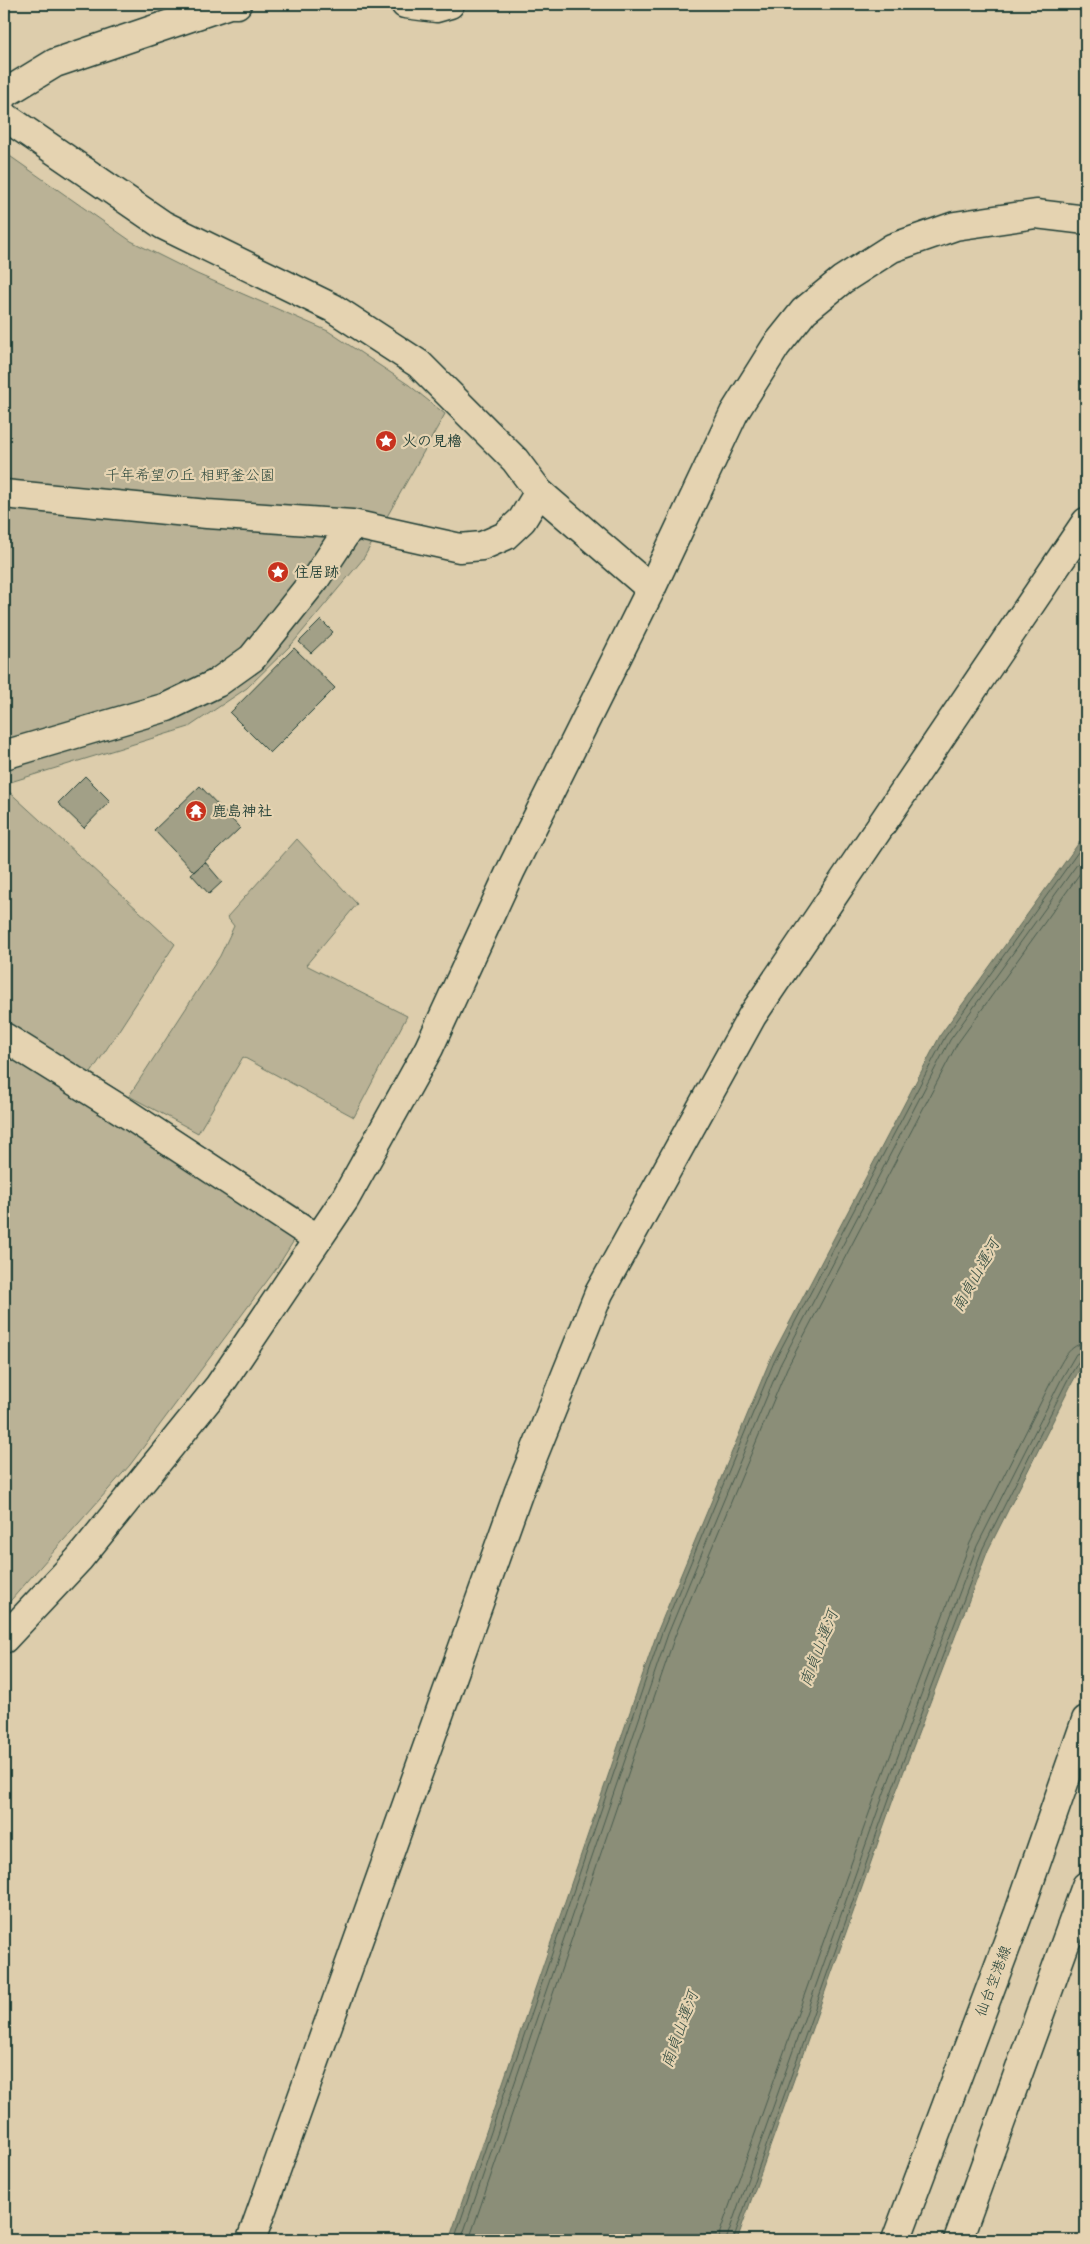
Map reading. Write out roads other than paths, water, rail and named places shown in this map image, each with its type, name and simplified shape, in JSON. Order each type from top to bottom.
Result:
[{"type":"street","points":[[4,94],[55,62],[229,4],[237,4]]},
{"type":"street","points":[[404,4],[436,8],[450,4]]},
{"type":"street","points":[[4,116],[163,226],[333,308],[419,364],[515,460],[539,492],[651,589]]},
{"type":"street","points":[[4,1639],[79,1559],[219,1386],[345,1199],[429,1048],[512,870],[651,589],[734,413],[776,346],[804,311],[842,280],[892,248],[955,226],[1036,214],[1086,220]]},
{"type":"street","points":[[4,494],[207,514],[352,524],[460,548],[482,546],[505,536],[522,520],[539,492]]},
{"type":"street","points":[[251,2240],[519,1491],[599,1293],[752,1016],[1086,522]]},
{"type":"street","points":[[4,755],[167,706],[217,683],[252,658],[316,578],[352,524]]},
{"type":"street","points":[[4,1037],[126,1113],[318,1239]]},
{"type":"street","name":"仙台空港線","points":[[896,2240],[1018,1914],[1086,1720]]},
{"type":"street","points":[[958,2240],[1086,1886]]},
{"type":"water","name":"南貞山運河","points":[[1086,833],[1086,1358],[988,1550],[894,1797],[737,2240],[449,2240],[658,1630],[770,1360],[941,1034]]},
{"type":"place","name":"火の見櫓","points":[[386,441]]},
{"type":"place","name":"住居跡","points":[[278,572]]},
{"type":"place","name":"鹿島神社","points":[[196,811]]},
{"type":"park label","name":"千年希望の丘 相野釜公園","points":[[190,475]]}]
